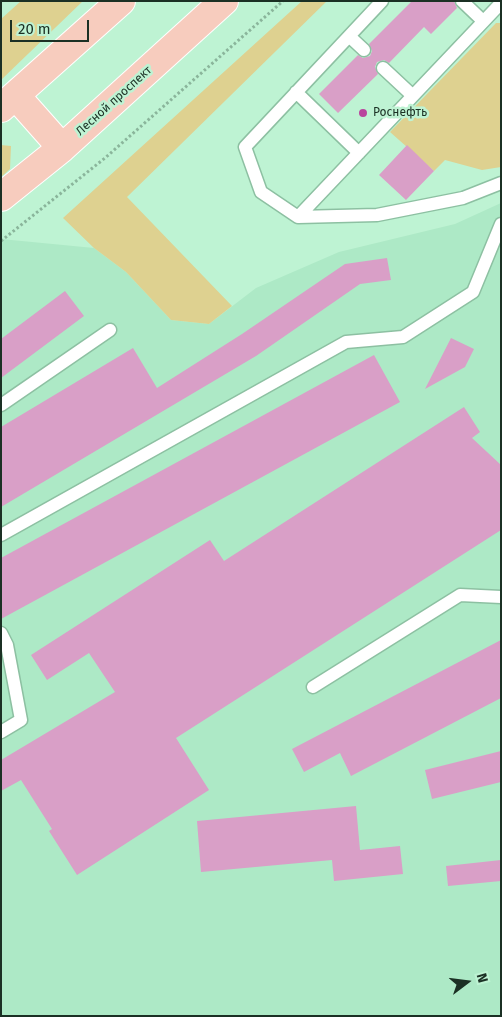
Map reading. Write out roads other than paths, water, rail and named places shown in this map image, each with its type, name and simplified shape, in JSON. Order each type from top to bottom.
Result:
[{"type":"main road","points":[[62,148],[9,102],[121,1]]},
{"type":"main road","name":"Лесной проспект","points":[[1,196],[62,148],[224,1]]},
{"type":"lane","points":[[382,1],[244,147],[261,192],[298,217],[377,215],[463,198],[501,183]]},
{"type":"lane","points":[[462,1],[483,22]]},
{"type":"lane","points":[[298,217],[501,3]]},
{"type":"lane","points":[[349,36],[364,50]]},
{"type":"lane","points":[[383,68],[412,96]]},
{"type":"lane","points":[[296,92],[359,152]]},
{"type":"lane","points":[[1,534],[346,342],[403,337],[473,292],[501,224]]},
{"type":"lane","points":[[1,405],[110,330]]},
{"type":"lane","points":[[313,687],[460,595],[501,597]]},
{"type":"lane","points":[[1,633],[7,644],[21,720],[1,732]]},
{"type":"place","name":"Роснефть","points":[[363,113]]}]
